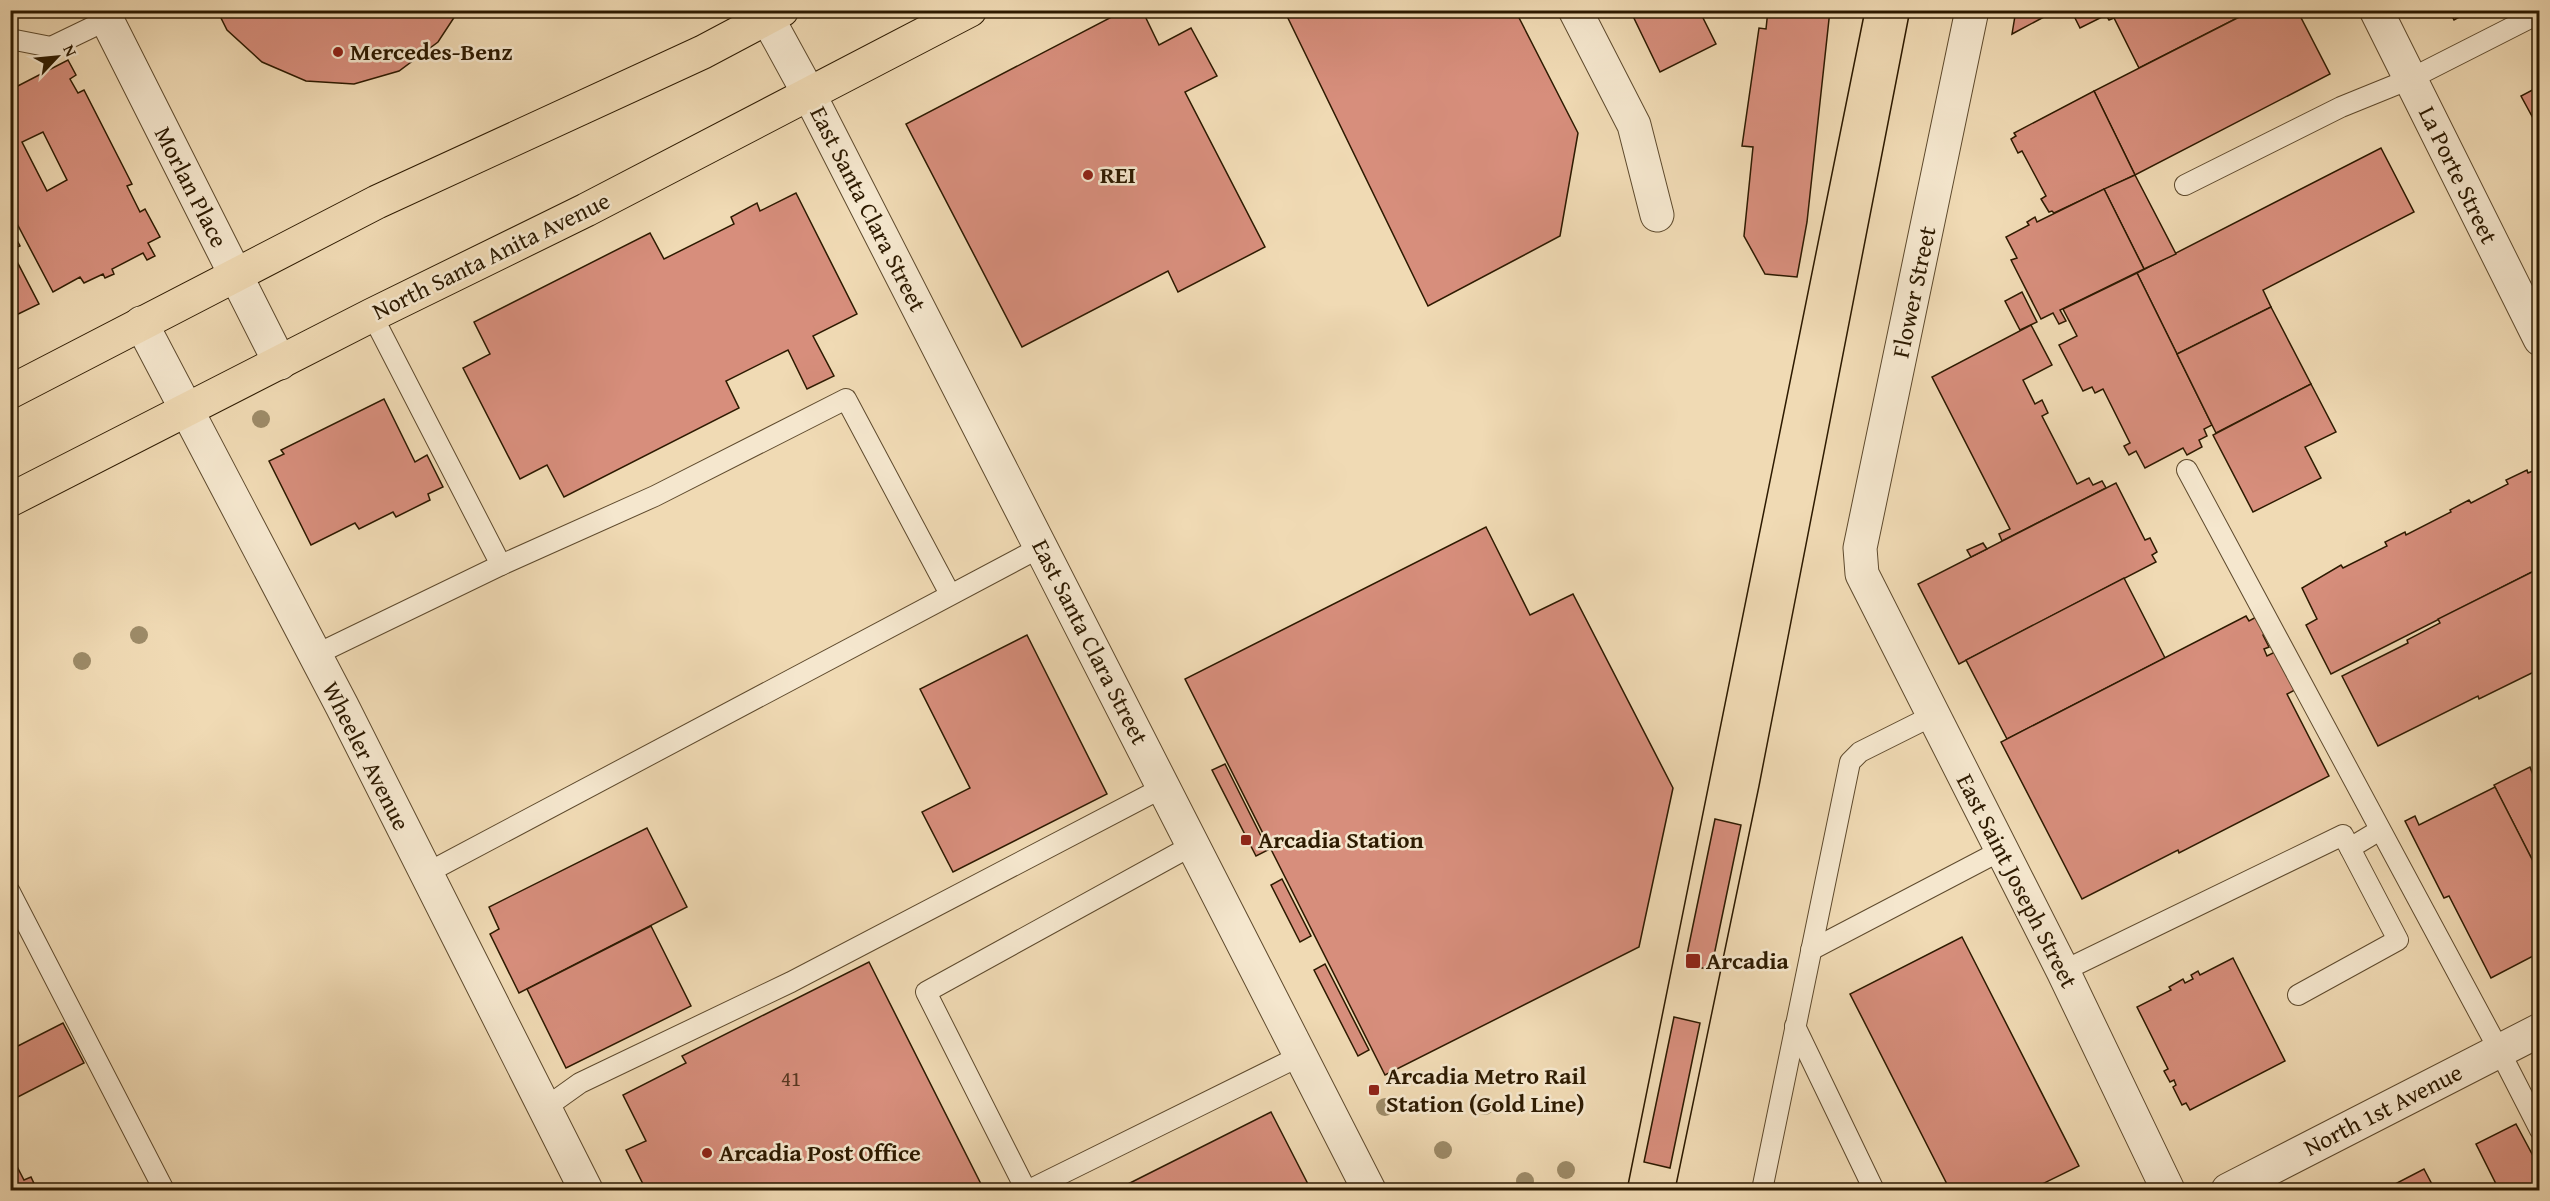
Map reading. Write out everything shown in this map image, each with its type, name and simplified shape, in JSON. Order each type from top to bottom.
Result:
[{"type":"main road","name":"North Santa Anita Avenue","points":[[10,500],[372,315],[586,210],[970,10]]},
{"type":"main road","points":[[10,392],[377,202],[703,52],[771,13]]},
{"type":"street","points":[[1575,10],[1634,125],[1657,215]]},
{"type":"street","name":"Flower Street","points":[[1862,574],[1860,548],[1972,10]]},
{"type":"street","name":"La Porte Street","points":[[2376,10],[2540,339]]},
{"type":"street","name":"East Santa Clara Street","points":[[771,13],[809,94],[1369,1191]]},
{"type":"street","name":"Morlan Place","points":[[105,15],[280,363]]},
{"type":"street","name":"Wheeler Avenue","points":[[141,323],[315,655],[586,1191]]},
{"type":"street","name":"East Saint Joseph Street","points":[[1862,574],[2063,971],[2168,1191]]},
{"type":"street","name":"North 1st Avenue","points":[[2228,1191],[2540,1030]]},
{"type":"lane","points":[[2185,185],[2341,107],[2410,80],[2540,13]]},
{"type":"lane","points":[[10,39],[51,47],[105,15]]},
{"type":"lane","points":[[372,315],[501,565]]},
{"type":"lane","points":[[315,655],[501,565],[655,496],[846,399],[950,594]]},
{"type":"lane","points":[[2187,470],[2540,1130]]},
{"type":"lane","points":[[425,874],[1041,547]]},
{"type":"lane","points":[[1762,1191],[1850,762],[1860,752],[1934,715]]},
{"type":"lane","points":[[545,1108],[580,1083],[791,982],[1164,787]]},
{"type":"lane","points":[[2350,848],[2380,830]]},
{"type":"lane","points":[[2063,971],[2343,836],[2398,940],[2298,994]]},
{"type":"lane","points":[[1193,845],[926,992],[1028,1191],[1300,1056]]},
{"type":"lane","points":[[1811,950],[2002,850]]},
{"type":"lane","points":[[10,892],[164,1191]]},
{"type":"lane","points":[[1795,1026],[1874,1191]]},
{"type":"building","name":"Mercedes-Benz","points":[[217,10],[459,10],[438,42],[399,71],[354,84],[306,81],[262,62],[227,30]]},
{"type":"building","points":[[1125,10],[1142,10],[1159,45],[1191,28],[1217,76],[1185,92],[1265,247],[1178,292],[1168,271],[1022,347],[906,124]]},
{"type":"building","points":[[1284,10],[1515,10],[1578,133],[1560,236],[1428,306]]},
{"type":"building","points":[[1630,10],[1699,10],[1716,44],[1660,72]]},
{"type":"building","points":[[1768,10],[1830,10],[1807,222],[1797,277],[1765,274],[1744,236],[1753,147],[1742,146],[1759,28],[1766,29]]},
{"type":"building","points":[[2016,10],[2057,10],[2012,34]]},
{"type":"building","points":[[2071,10],[2253,10],[2139,68],[2114,18],[2109,20],[2106,15],[2080,28]]},
{"type":"building","points":[[2253,10],[2297,10],[2330,74],[2135,175],[2094,91]]},
{"type":"building","points":[[2449,10],[2472,10],[2454,20]]},
{"type":"building","points":[[68,60],[76,75],[70,79],[78,93],[84,90],[132,184],[127,186],[140,212],[145,209],[160,237],[148,243],[155,256],[147,260],[143,253],[112,269],[114,274],[105,278],[103,274],[84,283],[80,277],[53,292],[14,218],[10,220],[10,90]],"holes":[[[43,132],[67,180],[47,191],[22,142]]]},
{"type":"building","points":[[2540,86],[2540,131],[2521,96]]},
{"type":"building","points":[[2094,91],[2135,175],[2054,213],[2049,212],[2041,199],[2046,196],[2022,151],[2018,153],[2011,139],[2016,136],[2014,133]]},
{"type":"building","points":[[2381,148],[2414,212],[2263,290],[2271,307],[2177,354],[2137,273]]},
{"type":"building","points":[[2135,175],[2176,254],[2144,269],[2104,189]]},
{"type":"building","points":[[2104,189],[2144,269],[2060,310],[2066,321],[2059,324],[2053,313],[2041,319],[2011,260],[2017,258],[2006,237],[2029,225],[2027,222],[2035,217],[2037,222]]},
{"type":"building","points":[[796,193],[857,314],[813,336],[834,376],[807,389],[788,350],[726,381],[739,408],[564,497],[547,465],[520,479],[463,368],[490,354],[474,322],[650,233],[664,259],[734,224],[731,217],[757,203],[760,211]]},
{"type":"building","points":[[13,233],[20,246],[11,250],[39,304],[10,318],[10,235]]},
{"type":"building","points":[[2137,273],[2212,425],[2204,429],[2207,436],[2199,440],[2202,447],[2187,455],[2183,448],[2145,468],[2136,451],[2129,455],[2124,446],[2130,443],[2103,389],[2095,393],[2092,387],[2083,391],[2059,345],[2077,336],[2063,309]]},
{"type":"building","points":[[2022,292],[2037,322],[2020,330],[2005,301]]},
{"type":"building","points":[[2271,307],[2311,384],[2216,433],[2177,354]]},
{"type":"building","points":[[2031,325],[2052,365],[2023,380],[2035,404],[2042,400],[2048,413],[2042,416],[2077,484],[2089,478],[2093,485],[2102,481],[2106,488],[2002,541],[1999,534],[2010,529],[1932,377]]},
{"type":"building","points":[[2311,384],[2336,432],[2305,447],[2321,478],[2253,512],[2213,435]]},
{"type":"building","points":[[384,399],[415,462],[427,455],[443,487],[428,494],[430,500],[396,517],[393,512],[359,529],[355,523],[311,545],[269,461],[284,454],[281,450]]},
{"type":"building","points":[[2527,470],[2528,473],[2533,471],[2540,483],[2540,568],[2331,674],[2306,625],[2317,619],[2302,588],[2341,565],[2343,568],[2387,546],[2385,542],[2405,532],[2406,535],[2469,500],[2471,503],[2508,484],[2506,480]]},
{"type":"building","points":[[2116,483],[2145,540],[2150,538],[2157,552],[2152,555],[2156,562],[1959,664],[1918,584]]},
{"type":"building","points":[[1486,527],[1530,615],[1573,594],[1673,788],[1639,947],[1385,1075],[1185,679]]},
{"type":"building","points":[[1983,543],[1987,549],[1971,557],[1967,550]]},
{"type":"building","points":[[2540,568],[2540,669],[2479,699],[2478,696],[2378,746],[2342,676],[2408,643],[2407,640],[2440,623],[2438,619]]},
{"type":"building","points":[[2124,578],[2165,658],[2007,739],[1966,660]]},
{"type":"building","points":[[2246,616],[2249,621],[2258,616],[2267,633],[2263,635],[2269,647],[2264,649],[2267,656],[2277,651],[2297,689],[2287,694],[2329,776],[2179,853],[2178,850],[2082,899],[2001,742]]},
{"type":"building","points":[[1027,635],[1107,794],[953,872],[922,812],[970,788],[920,689]]},
{"type":"building","points":[[1225,764],[1268,850],[1256,856],[1212,770]]},
{"type":"building","points":[[2530,767],[2533,775],[2538,772],[2540,775],[2540,875],[2494,785]]},
{"type":"building","points":[[2495,787],[2540,875],[2540,960],[2536,962],[2533,956],[2491,978],[2449,896],[2444,898],[2405,821],[2415,816],[2419,825]]},
{"type":"building","points":[[1715,819],[1741,825],[1711,970],[1685,964]]},
{"type":"building","points":[[647,828],[687,907],[519,993],[490,934],[499,929],[489,907]]},
{"type":"building","points":[[1282,879],[1311,936],[1300,942],[1271,885]]},
{"type":"building","points":[[651,926],[691,1006],[566,1068],[527,989]]},
{"type":"building","points":[[1962,937],[2079,1166],[2030,1190],[1950,1190],[1850,994]]},
{"type":"building","points":[[2233,958],[2285,1061],[2190,1110],[2186,1103],[2182,1105],[2173,1087],[2176,1085],[2174,1080],[2170,1082],[2164,1071],[2168,1069],[2137,1007],[2171,990],[2169,987],[2183,979],[2185,983],[2193,979],[2191,975],[2198,971],[2200,975]]},
{"type":"building","points":[[869,962],[984,1190],[646,1190],[626,1150],[646,1141],[623,1095],[686,1063],[682,1056]]},
{"type":"building","points":[[1325,964],[1369,1050],[1358,1056],[1314,970]]},
{"type":"building","points":[[1674,1017],[1700,1023],[1670,1168],[1644,1162]]},
{"type":"building","points":[[63,1023],[84,1063],[10,1101],[10,1050]]},
{"type":"building","points":[[1271,1112],[1311,1190],[1116,1190]]},
{"type":"building","points":[[2516,1124],[2540,1169],[2540,1190],[2492,1190],[2497,1186],[2476,1144]]},
{"type":"building","points":[[10,1153],[24,1180],[31,1177],[37,1190],[10,1190]]},
{"type":"building","points":[[2424,1169],[2435,1190],[2399,1190],[2395,1184]]},
{"type":"tram line","points":[[1627,1190],[1865,10]]},
{"type":"tram line","points":[[1675,1190],[1759,786],[1910,10]]},
{"type":"place","name":"Mercedes-Benz","points":[[338,52]]},
{"type":"place","name":"REI","points":[[1088,175]]},
{"type":"place","name":"Arcadia Station","points":[[1246,840]]},
{"type":"place","name":"Arcadia","points":[[1693,961]]},
{"type":"place","name":"Arcadia Metro Rail Station (Gold Line)","points":[[1374,1090]]},
{"type":"place","name":"Arcadia Post Office","points":[[707,1153]]}]
